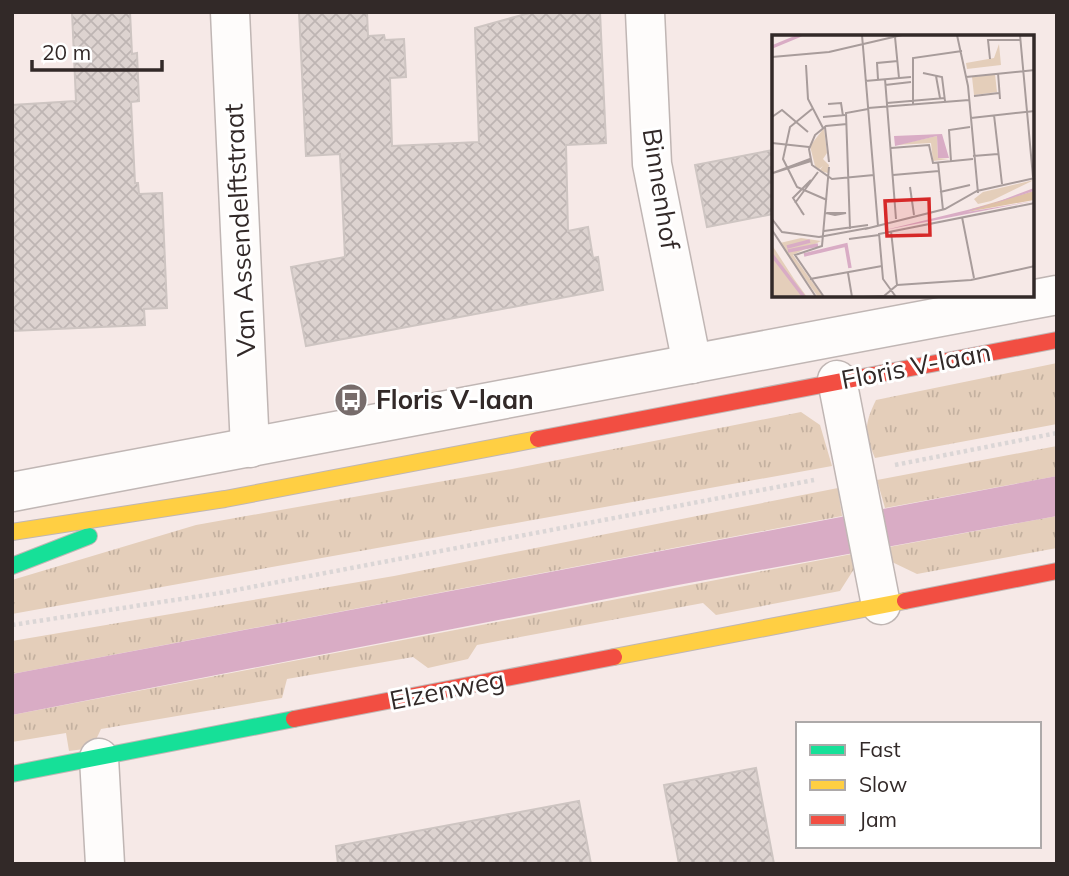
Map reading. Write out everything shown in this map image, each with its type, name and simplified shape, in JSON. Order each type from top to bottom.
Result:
[{"type":"street","name":"Van Assendelftstraat","points":[[230,12],[250,447]]},
{"type":"street","name":"Binnenhof","points":[[645,12],[652,164],[692,364]]},
{"type":"street","name":"Floris V-laan","points":[[12,492],[1057,295]]},
{"type":"street","name":"Floris V-laan","points":[[12,532],[156,510],[1057,340]]},
{"type":"street","points":[[837,380],[881,605]]},
{"type":"street","name":"Floris V-laan","points":[[12,566],[156,510]]},
{"type":"street","name":"Elzenweg","points":[[12,774],[1057,571]]},
{"type":"street","points":[[99,758],[104,864]]},
{"type":"path","points":[[12,625],[220,593],[857,479],[1057,433]]},
{"type":"green space","points":[[1057,363],[1057,424],[875,458],[867,429],[876,400]]},
{"type":"green space","points":[[801,412],[820,425],[832,466],[12,614],[12,580],[196,525],[512,469]]},
{"type":"green space","points":[[1057,446],[1057,476],[885,508],[877,480]]},
{"type":"green space","points":[[838,488],[842,516],[12,674],[12,641],[394,576]]},
{"type":"green space","points":[[1057,516],[1057,548],[917,574],[892,562],[889,547]]},
{"type":"green space","points":[[852,554],[854,569],[840,591],[716,615],[703,603],[477,645],[468,659],[428,668],[413,657],[287,679],[282,698],[101,729],[92,748],[69,751],[66,733],[12,742],[12,715]]},
{"type":"shaded area","points":[[1057,476],[1057,516],[678,585],[12,715],[12,674]]},
{"type":"building","points":[[72,12],[130,12],[132,54],[137,53],[139,101],[131,102],[135,183],[138,183],[139,194],[162,193],[167,308],[144,309],[145,325],[12,331],[12,105],[76,101]]},
{"type":"building","points":[[299,12],[367,12],[368,36],[384,35],[385,40],[404,39],[406,77],[390,78],[392,146],[479,142],[475,28],[533,12],[600,12],[606,143],[566,145],[568,231],[588,227],[593,258],[598,257],[603,290],[306,346],[291,267],[345,257],[340,154],[306,156]]},
{"type":"building","points":[[772,150],[772,214],[707,227],[695,165]]},
{"type":"building","points":[[756,768],[774,864],[679,864],[664,785]]},
{"type":"building","points":[[579,801],[591,864],[338,864],[336,846]]},
{"type":"traffic: fast","points":[[12,566],[89,536]]},
{"type":"traffic: fast","points":[[12,774],[294,719]]},
{"type":"traffic: slow","points":[[12,532],[225,499],[538,439]]},
{"type":"traffic: slow","points":[[614,657],[905,601]]},
{"type":"traffic: jam","points":[[538,439],[1057,340]]},
{"type":"traffic: jam","points":[[905,601],[1057,571]]},
{"type":"traffic: jam","points":[[294,719],[614,657]]},
{"type":"place","name":"Floris V-laan","points":[[351,400]]}]
